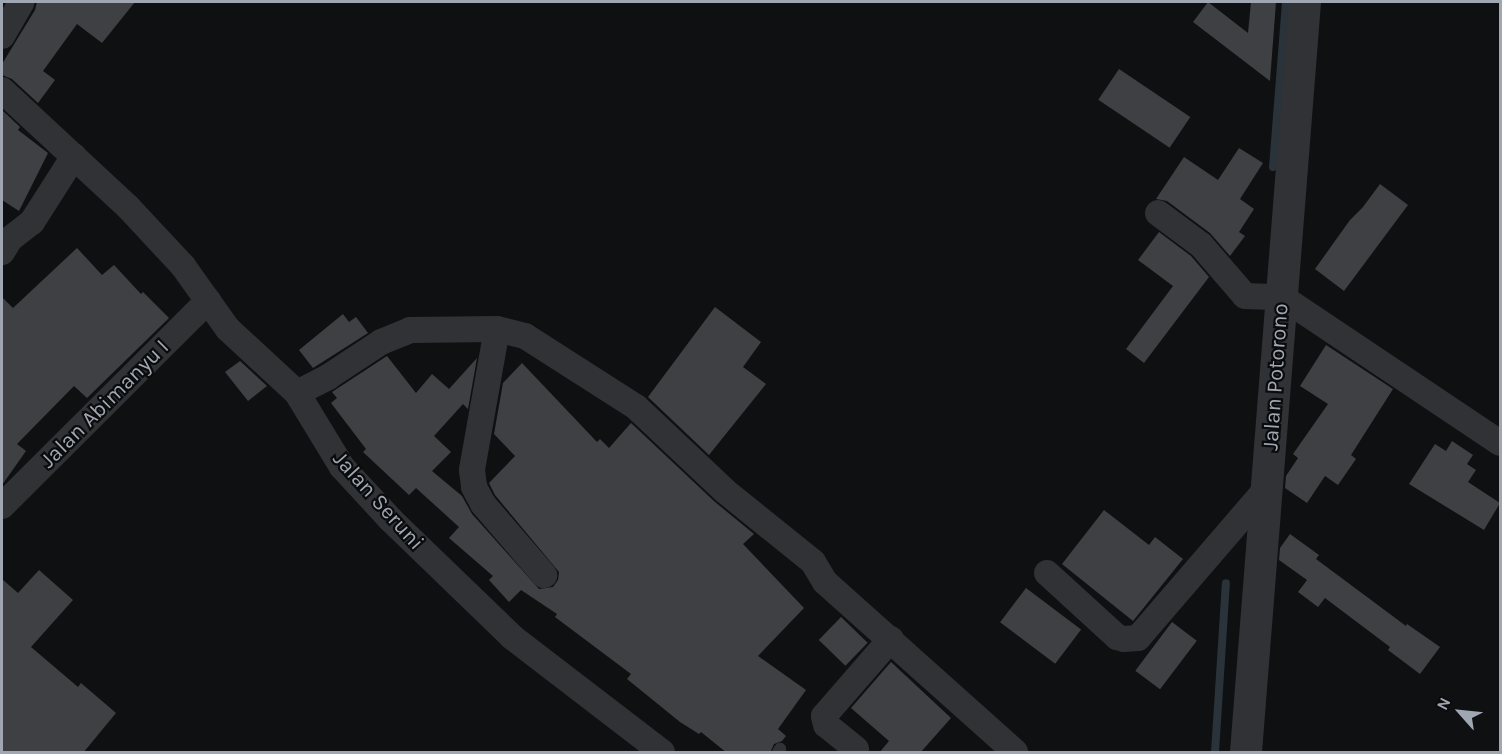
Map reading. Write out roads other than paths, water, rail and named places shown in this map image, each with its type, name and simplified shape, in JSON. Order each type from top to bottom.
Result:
[{"type":"street","points":[[2,36],[22,2]]},
{"type":"street","name":"Jalan Potorono","points":[[1246,753],[1305,2]]},
{"type":"street","name":"Jalan Seruni","points":[[2,90],[128,207],[183,266],[228,329],[297,393],[342,466],[391,520],[512,637],[662,753]]},
{"type":"street","points":[[4,241],[32,222],[74,156]]},
{"type":"street","points":[[1158,213],[1201,245],[1245,296],[1282,297],[1500,443]]},
{"type":"street","name":"Jalan Abimanyu I","points":[[2,506],[208,301]]},
{"type":"street","points":[[297,393],[328,377],[381,342],[410,330],[496,329],[525,336],[636,407],[725,490],[813,562],[825,582],[1015,753]]},
{"type":"street","points":[[496,329],[472,470],[474,487],[483,504],[544,574]]},
{"type":"street","points":[[1047,573],[1117,637],[1138,638],[1268,487]]},
{"type":"street","points":[[856,749],[826,726],[824,716],[891,639]]},
{"type":"waterway","points":[[1273,167],[1286,2]]},
{"type":"waterway","points":[[1215,752],[1226,583]]}]
